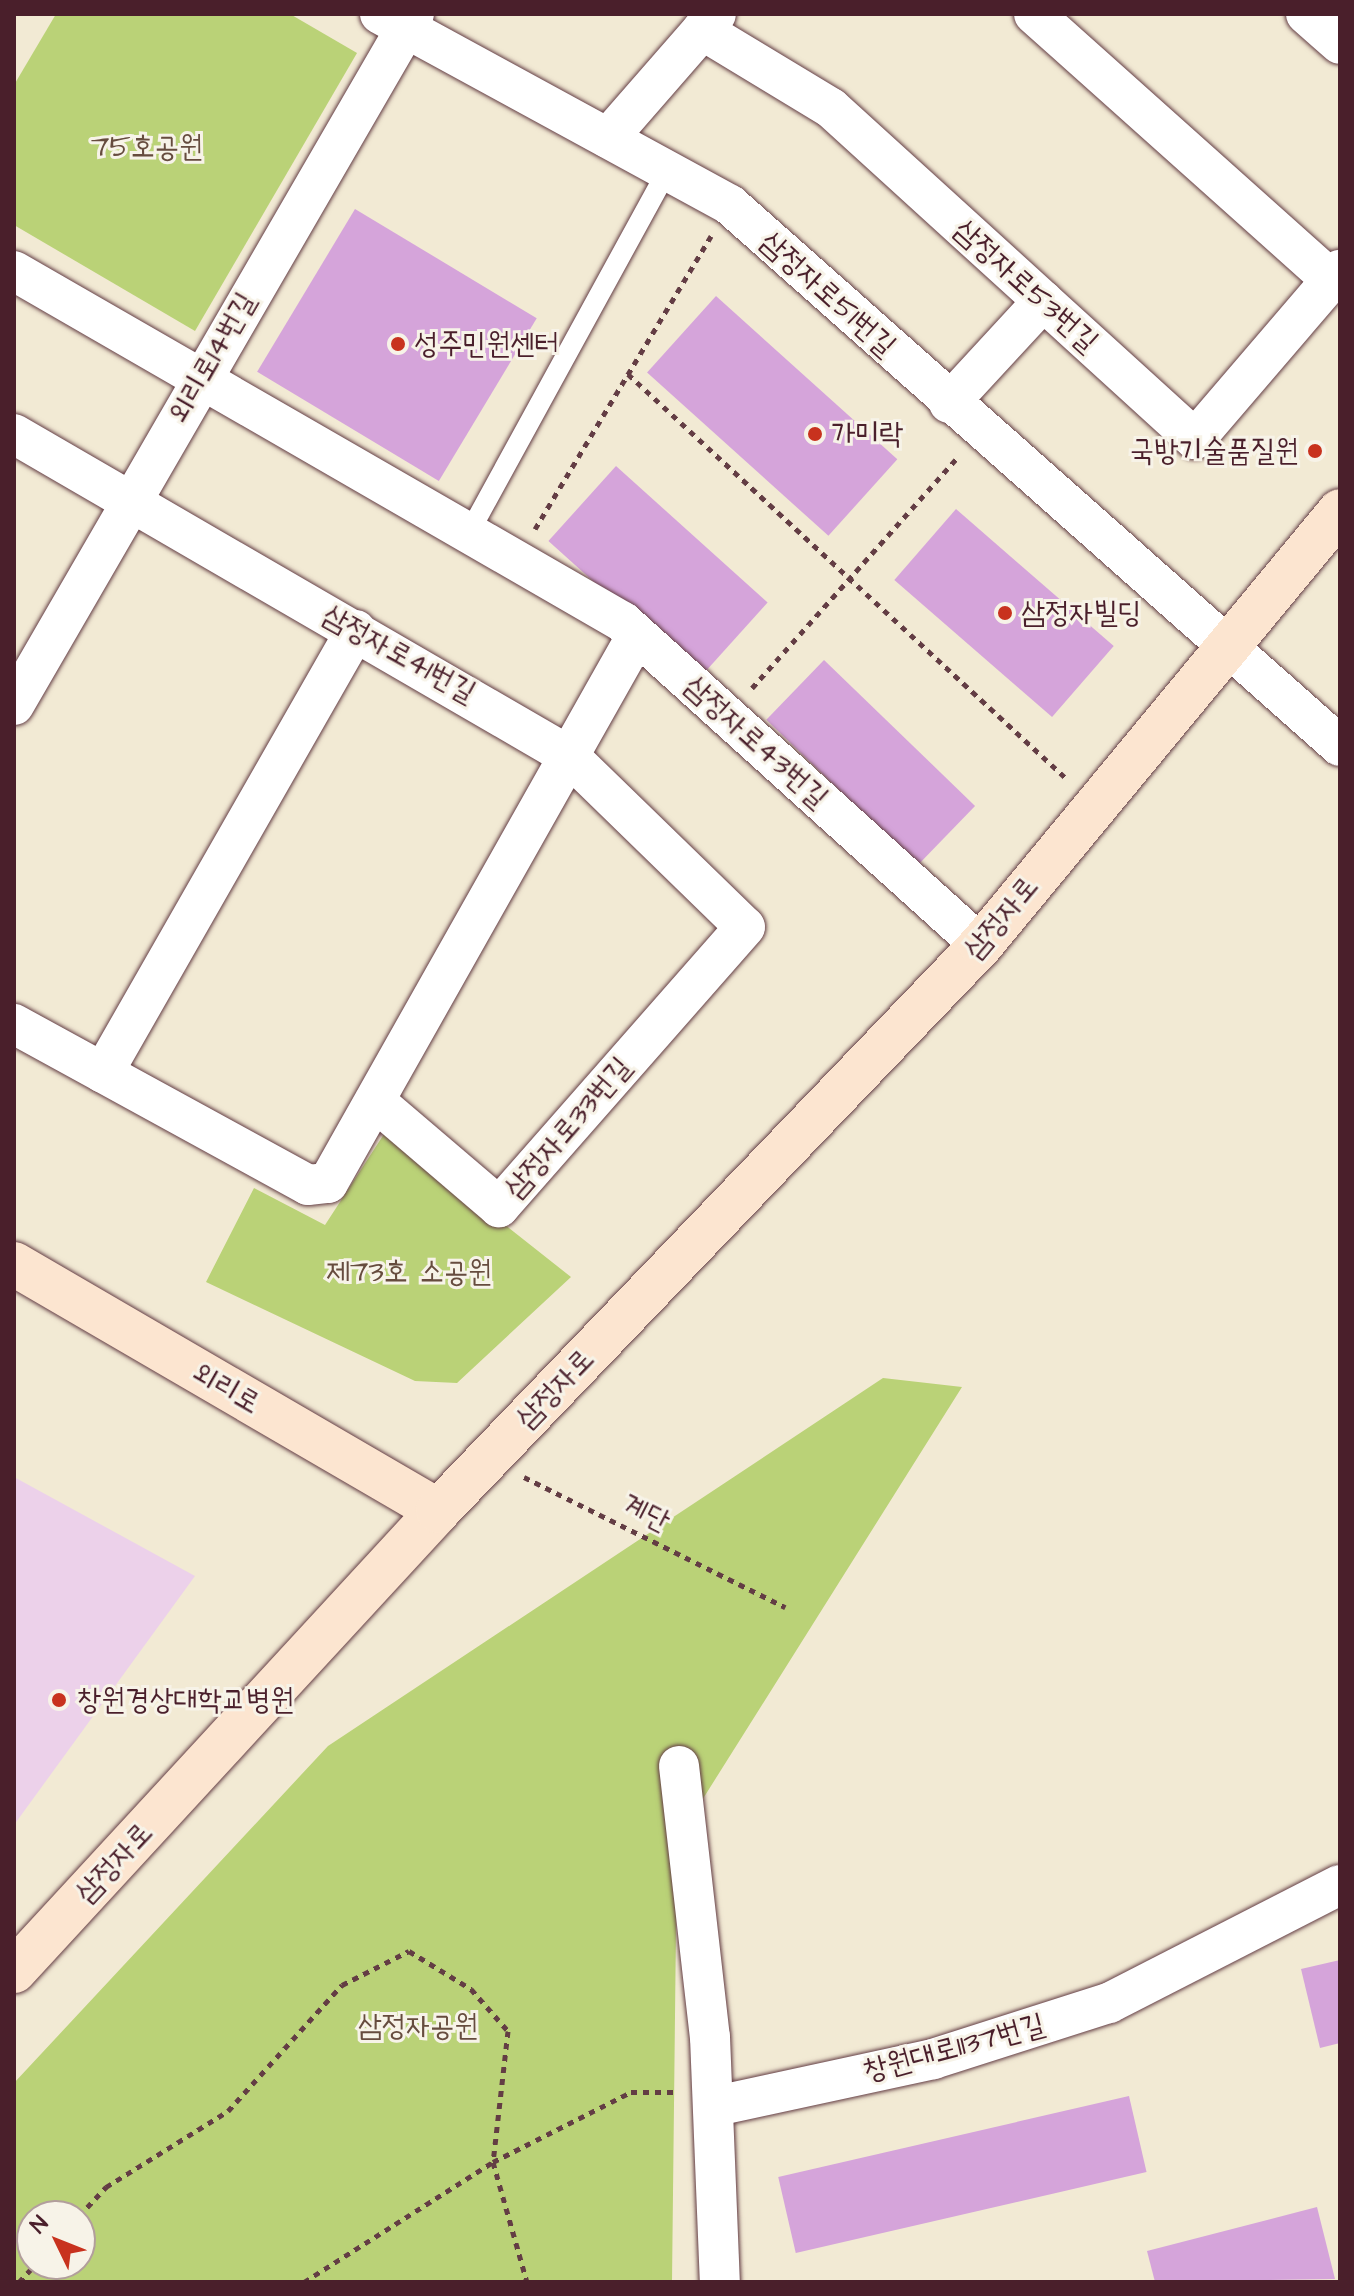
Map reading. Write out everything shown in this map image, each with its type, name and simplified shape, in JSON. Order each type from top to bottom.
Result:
[{"type":"street","name":"삼정자로53번길","points":[[709,22],[831,108],[1195,439],[1336,275],[1034,14]]},
{"type":"street","points":[[1306,14],[1340,44]]},
{"type":"street","name":"삼정자로51번길","points":[[400,19],[730,205],[949,403],[1340,746]]},
{"type":"street","name":"외리로14번길","points":[[14,705],[400,19]]},
{"type":"street","points":[[608,138],[709,22]]},
{"type":"street","name":"삼정자로43번길","points":[[14,271],[518,557],[637,635],[981,945]]},
{"type":"street","points":[[949,403],[1043,301]]},
{"type":"street","name":"삼정자로41번길","points":[[14,434],[569,756],[745,927]]},
{"type":"street","name":"삼정자로","points":[[14,1971],[438,1511],[981,945],[1340,511]]},
{"type":"street","points":[[103,1073],[356,630]]},
{"type":"street","points":[[14,1024],[308,1185],[328,1183],[637,635]]},
{"type":"street","name":"삼정자로33번길","points":[[375,1101],[499,1207],[745,927]]},
{"type":"street","name":"외리로","points":[[14,1264],[438,1511]]},
{"type":"street","points":[[679,1766],[715,2099],[720,2282]]},
{"type":"street","name":"창원대로1137번길","points":[[715,2099],[933,2059],[1109,2003],[1340,1885]]},
{"type":"lane","points":[[470,531],[667,171]]},
{"type":"path","points":[[518,557],[730,205]]},
{"type":"path","points":[[628,374],[851,575],[1095,805]]},
{"type":"path","points":[[727,716],[981,431]]},
{"type":"path","name":"계단","points":[[488,1459],[785,1607]]},
{"type":"path","points":[[94,2200],[106,2187],[228,2111],[342,1985],[409,1951],[471,1989],[508,2031],[493,2162],[527,2282]]},
{"type":"path","points":[[304,2282],[493,2162],[631,2092],[715,2099]]},
{"type":"shaded area","name":"창원경상대학교병원","points":[[14,1477],[195,1576],[14,1825]]},
{"type":"green space","name":"75호공원","points":[[56,14],[290,14],[357,53],[195,331],[14,225],[14,85]]},
{"type":"green space","name":"제73호 소공원","points":[[386,1131],[571,1277],[457,1383],[415,1381],[206,1282],[254,1188],[325,1225]]},
{"type":"green space","name":"삼정자공원","points":[[883,1378],[962,1387],[677,1840],[672,2282],[14,2282],[14,2083],[328,1746]]},
{"type":"building","name":"성주민원센터","points":[[355,209],[537,318],[439,481],[257,372]]},
{"type":"building","points":[[716,296],[897,459],[828,536],[647,373]]},
{"type":"building","points":[[616,466],[768,603],[700,678],[548,541]]},
{"type":"building","name":"삼정자빌딩","points":[[956,509],[1114,646],[1052,717],[894,580]]},
{"type":"building","points":[[824,660],[975,806],[917,866],[766,720]]},
{"type":"building","points":[[1340,1960],[1340,2043],[1320,2048],[1301,1969]]},
{"type":"building","points":[[1129,2096],[1147,2172],[796,2253],[778,2177]]},
{"type":"building","points":[[1317,2207],[1335,2279],[1155,2282],[1147,2251]]},
{"type":"place","name":"성주민원센터","points":[[398,344]]},
{"type":"place","name":"가미락","points":[[815,434]]},
{"type":"place","name":"국방기술품질원","points":[[1315,451]]},
{"type":"place","name":"삼정자빌딩","points":[[1005,613]]},
{"type":"place","name":"창원경상대학교병원","points":[[59,1700]]}]
